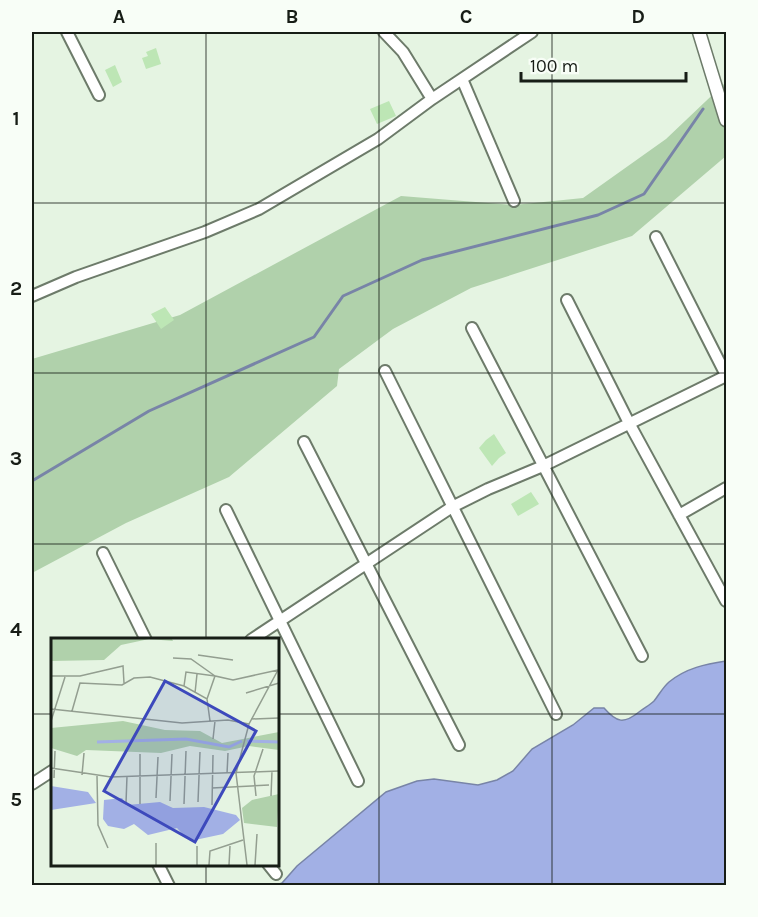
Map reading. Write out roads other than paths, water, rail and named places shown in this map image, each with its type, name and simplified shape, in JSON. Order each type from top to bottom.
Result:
[{"type":"street","points":[[67,32],[99,95]]},
{"type":"street","points":[[384,32],[403,52],[432,99]]},
{"type":"street","points":[[32,296],[76,277],[206,232],[259,209],[378,139],[432,99],[532,32]]},
{"type":"street","points":[[699,32],[726,120]]},
{"type":"street","points":[[462,79],[514,201]]},
{"type":"street","points":[[252,638],[453,507],[488,489],[543,466],[726,375],[656,237]]},
{"type":"street","points":[[567,300],[629,423],[726,601]]},
{"type":"street","points":[[472,328],[642,656]]},
{"type":"street","points":[[385,371],[556,714]]},
{"type":"street","points":[[304,442],[459,745]]},
{"type":"street","points":[[679,515],[726,488]]},
{"type":"street","points":[[226,510],[358,781]]},
{"type":"street","points":[[103,554],[145,638]]},
{"type":"street","points":[[32,784],[51,772]]},
{"type":"street","points":[[159,866],[169,885]]},
{"type":"street","points":[[269,866],[276,874]]},
{"type":"water","points":[[726,661],[726,885],[277,885],[386,792],[417,781],[434,779],[478,785],[497,780],[513,771],[532,749],[573,725],[594,708],[604,708],[617,719],[629,719],[652,702],[667,684],[682,673],[696,667]]},
{"type":"waterway","points":[[32,481],[149,411],[314,337],[343,296],[422,260],[598,215],[644,194],[703,109]]}]
